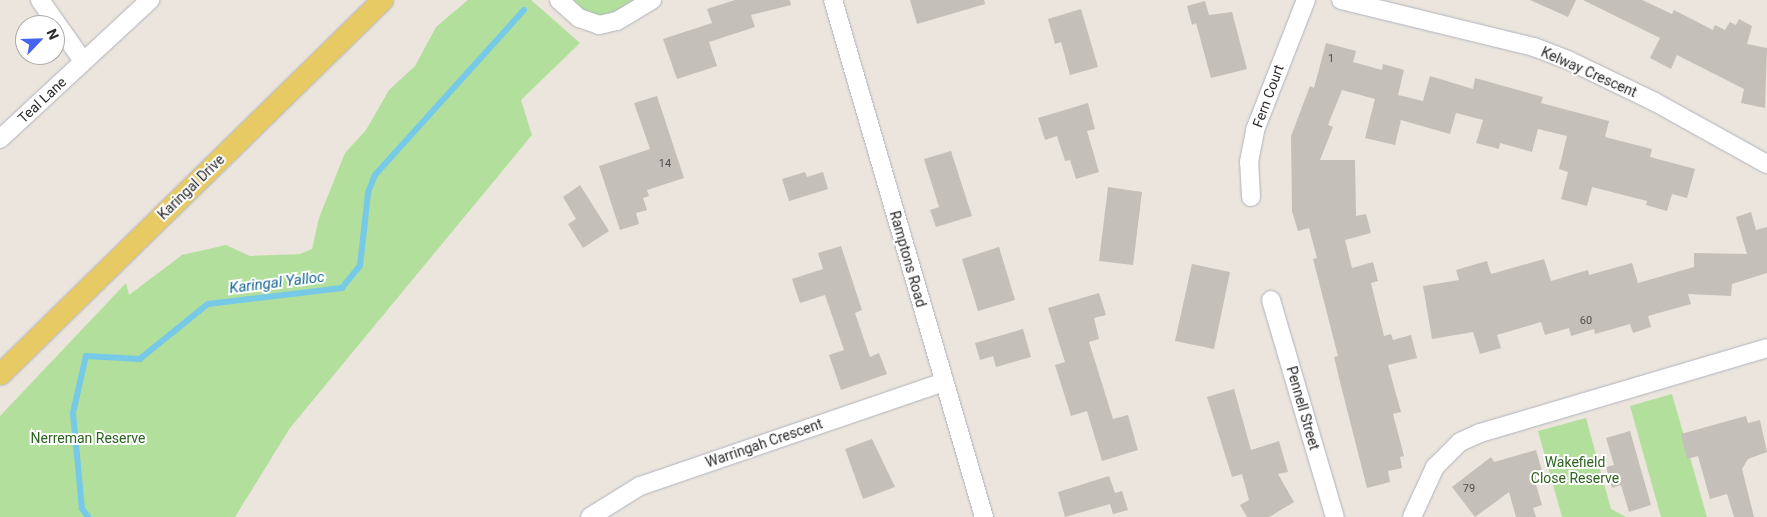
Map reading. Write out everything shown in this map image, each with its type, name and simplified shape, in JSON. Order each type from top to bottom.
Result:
[{"type":"main road","name":"Karingal Drive","points":[[0,374],[382,0]]},
{"type":"street","points":[[40,0],[83,61]]},
{"type":"street","name":"Teal Lane","points":[[0,139],[150,0]]},
{"type":"street","points":[[558,0],[579,18],[599,25],[617,21],[652,0]]},
{"type":"street","name":"Ramptons Road","points":[[833,0],[943,382],[984,517]]},
{"type":"street","name":"Fern Court","points":[[1251,197],[1249,162],[1255,130],[1306,0]]},
{"type":"street","name":"Kelway Crescent","points":[[1340,0],[1534,47],[1568,60],[1655,102],[1767,164]]},
{"type":"street","name":"Pennell Street","points":[[1272,300],[1335,517]]},
{"type":"street","points":[[1412,517],[1435,467],[1446,452],[1467,439],[1767,348]]},
{"type":"street","name":"Warringah Crescent","points":[[590,517],[640,486],[943,382]]},
{"type":"green space","name":"Nerreman Reserve","points":[[468,0],[531,0],[580,43],[521,100],[532,135],[290,428],[235,517],[0,517],[0,416],[126,283],[129,295],[182,255],[226,245],[250,256],[300,254],[312,249],[319,218],[345,153],[366,130],[389,90],[415,66],[436,27]]},
{"type":"green space","points":[[570,0],[639,0],[619,12],[601,17],[587,13]]},
{"type":"green space","points":[[1672,394],[1707,517],[1661,517],[1630,406]]},
{"type":"green space","name":"Wakefield Close Reserve","points":[[1586,418],[1611,509],[1626,517],[1562,517],[1538,431]]},
{"type":"building","points":[[735,0],[790,0],[791,5],[751,15],[755,27],[709,42],[717,66],[677,79],[663,39],[712,23],[707,9]]},
{"type":"building","points":[[910,0],[984,0],[985,4],[917,24]]},
{"type":"building","points":[[1530,0],[1576,0],[1568,17]]},
{"type":"building","points":[[1583,0],[1642,0],[1672,14],[1674,10],[1713,30],[1715,25],[1725,30],[1730,22],[1736,25],[1739,19],[1752,26],[1747,44],[1767,48],[1765,108],[1741,103],[1744,89],[1677,55],[1671,69],[1650,58],[1660,38]]},
{"type":"building","points":[[1205,1],[1209,15],[1232,12],[1247,69],[1211,78],[1196,23],[1192,25],[1187,6]]},
{"type":"building","points":[[1081,9],[1098,67],[1070,75],[1061,42],[1055,44],[1048,19]]},
{"type":"building","points":[[1326,43],[1356,51],[1353,62],[1382,70],[1383,64],[1404,70],[1398,95],[1423,101],[1430,76],[1473,89],[1475,78],[1543,97],[1541,103],[1609,121],[1605,137],[1652,149],[1650,157],[1695,169],[1687,198],[1672,194],[1667,211],[1646,205],[1647,201],[1592,187],[1587,206],[1561,199],[1568,172],[1559,169],[1567,136],[1538,129],[1532,152],[1500,143],[1499,149],[1476,143],[1483,120],[1456,113],[1450,134],[1401,120],[1395,145],[1365,138],[1375,99],[1342,90],[1328,125],[1333,127],[1320,160],[1355,160],[1356,216],[1366,214],[1371,233],[1345,240],[1352,268],[1373,262],[1378,281],[1371,283],[1384,336],[1391,334],[1393,340],[1411,335],[1417,358],[1388,365],[1401,412],[1393,414],[1404,456],[1400,457],[1402,468],[1388,471],[1390,482],[1367,488],[1334,357],[1338,356],[1313,259],[1317,258],[1309,228],[1298,231],[1292,211],[1291,136],[1310,86],[1314,88]]},
{"type":"building","points":[[657,96],[684,178],[647,190],[649,196],[643,198],[647,210],[636,213],[639,224],[620,230],[599,166],[650,149],[634,103]]},
{"type":"building","points":[[1088,103],[1095,129],[1087,131],[1099,172],[1076,179],[1070,160],[1065,161],[1057,136],[1045,140],[1038,118]]},
{"type":"building","points":[[951,151],[972,216],[936,227],[930,210],[939,207],[924,159]]},
{"type":"building","points":[[805,172],[807,177],[823,172],[828,189],[789,201],[782,179]]},
{"type":"building","points":[[580,185],[609,231],[583,248],[568,224],[576,219],[563,197]]},
{"type":"building","points":[[1108,187],[1142,192],[1133,265],[1099,261]]},
{"type":"building","points":[[1751,212],[1756,230],[1767,227],[1767,273],[1732,284],[1731,296],[1688,294],[1691,304],[1648,316],[1651,327],[1633,333],[1630,324],[1595,334],[1594,329],[1571,336],[1569,328],[1545,335],[1541,322],[1497,335],[1501,348],[1480,354],[1473,332],[1432,339],[1423,286],[1459,280],[1456,270],[1487,261],[1491,274],[1544,259],[1551,281],[1588,270],[1589,275],[1632,263],[1638,283],[1694,267],[1694,253],[1747,254],[1736,217]]},
{"type":"building","points":[[841,246],[862,310],[855,313],[870,357],[879,353],[887,374],[841,390],[829,355],[844,350],[825,295],[800,303],[792,279],[823,269],[818,253]]},
{"type":"building","points":[[999,247],[1015,300],[978,311],[962,259]]},
{"type":"building","points":[[1192,264],[1230,272],[1214,349],[1175,341]]},
{"type":"building","points":[[1099,293],[1106,315],[1094,318],[1099,339],[1089,342],[1113,419],[1128,415],[1138,450],[1102,461],[1087,411],[1071,416],[1055,365],[1065,362],[1048,308]]},
{"type":"building","points":[[1023,329],[1031,357],[996,367],[993,356],[980,360],[975,343]]},
{"type":"building","points":[[1234,389],[1251,450],[1279,441],[1288,472],[1278,474],[1294,502],[1269,517],[1247,517],[1240,505],[1249,500],[1242,474],[1232,477],[1207,397]]},
{"type":"building","points":[[1746,416],[1748,423],[1760,420],[1767,452],[1748,459],[1742,469],[1754,517],[1734,517],[1727,494],[1710,499],[1698,456],[1687,459],[1681,434]]},
{"type":"building","points":[[1630,431],[1651,505],[1629,512],[1621,485],[1612,488],[1606,467],[1614,465],[1606,438]]},
{"type":"building","points":[[872,439],[895,487],[863,499],[845,449]]},
{"type":"building","points":[[1536,450],[1544,478],[1535,481],[1542,505],[1533,508],[1536,517],[1516,517],[1509,492],[1475,517],[1452,487],[1491,457],[1494,462]]},
{"type":"building","points":[[1109,476],[1115,493],[1122,491],[1128,510],[1113,514],[1110,504],[1065,517],[1058,492]]},
{"type":"waterway","name":"Karingal Yalloc","points":[[88,517],[82,509],[73,413],[86,356],[140,359],[208,304],[342,288],[360,266],[368,193],[375,175],[524,10]]}]
